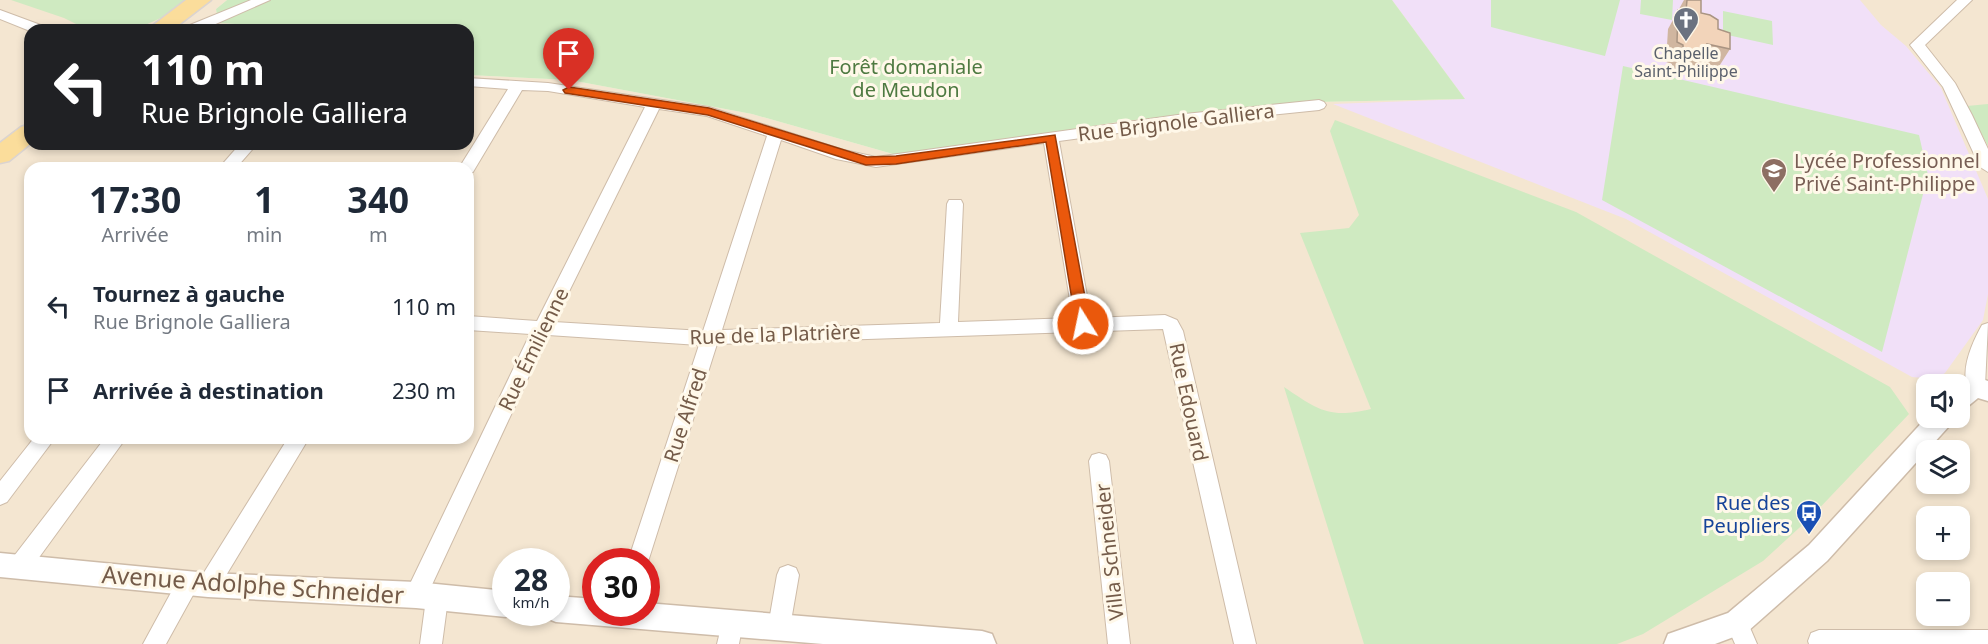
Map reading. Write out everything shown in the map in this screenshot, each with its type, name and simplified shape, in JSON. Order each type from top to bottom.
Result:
[{"type":"main road","points":[[166,24],[200,0]]},
{"type":"main road","points":[[186,24],[216,0]]},
{"type":"main road","points":[[0,155],[24,137]]},
{"type":"street","points":[[205,24],[263,0]]},
{"type":"street","points":[[1965,0],[1917,45],[1950,86],[1988,167]]},
{"type":"street","points":[[0,14],[26,24]]},
{"type":"street","name":"Rue Brignole Galliera","points":[[474,82],[548,87],[709,112],[842,155],[876,162],[1185,119],[1319,105]]},
{"type":"street","points":[[471,162],[518,85]]},
{"type":"street","name":"Rue Émilienne","points":[[430,644],[427,597],[542,328],[653,105]]},
{"type":"street","name":"Rue Alfred","points":[[643,548],[776,132]]},
{"type":"street","points":[[1051,137],[1083,324]]},
{"type":"street","points":[[232,162],[244,150]]},
{"type":"street","points":[[949,329],[955,204]]},
{"type":"street","name":"Rue Edouard","points":[[1083,324],[1157,321],[1171,325],[1245,644]]},
{"type":"street","name":"Rue de la Platrière","points":[[474,323],[710,338],[1083,324]]},
{"type":"street","points":[[1974,393],[1976,360],[1988,330]]},
{"type":"street","points":[[1678,644],[1742,633],[1932,428]]},
{"type":"street","points":[[0,496],[40,444]]},
{"type":"street","points":[[9,566],[111,444]]},
{"type":"street","points":[[154,644],[295,444]]},
{"type":"street","name":"Villa Schneider","points":[[1099,461],[1119,644]]},
{"type":"street","name":"Avenue Adolphe Schneider","points":[[9,566],[198,584],[492,603]]},
{"type":"street","points":[[779,627],[788,575]]},
{"type":"street","points":[[660,621],[730,633],[779,627],[982,644]]},
{"type":"street","points":[[1819,641],[1988,641]]},
{"type":"shaded area","points":[[0,0],[227,0],[216,9],[218,23],[235,24],[24,24],[24,150],[474,150],[474,75],[570,80],[752,114],[900,156],[1124,121],[1316,102],[1465,99],[1392,0],[1988,0],[1988,644],[0,644]]},
{"type":"shaded area","name":"Lycée Professionnel Privé Saint-Philippe","points":[[1392,0],[1860,0],[1881,25],[1906,46],[1941,88],[1988,199],[1988,294],[1983,320],[1945,373],[1916,374],[1916,377],[1912,377],[1626,219],[1333,104],[1465,99]]},
{"type":"green space","points":[[11,0],[186,0],[163,17],[147,24],[76,24]]},
{"type":"green space","name":"Forêt domaniale de Meudon","points":[[227,0],[1392,0],[1465,99],[1316,102],[1124,121],[900,156],[752,114],[570,80],[474,75],[474,24],[235,24],[218,23],[216,9]]},
{"type":"green space","points":[[1491,0],[1620,0],[1605,56],[1491,27]]},
{"type":"green space","points":[[1641,0],[1673,0],[1672,20],[1640,14]]},
{"type":"green space","points":[[1723,11],[1772,21],[1773,45],[1723,34]]},
{"type":"green space","points":[[1623,66],[1919,135],[1928,175],[1882,352],[1602,200]]},
{"type":"green space","points":[[1988,104],[1988,146],[1967,106]]},
{"type":"green space","points":[[1335,120],[1576,212],[1890,387],[1909,414],[1810,518],[1763,561],[1643,634],[1617,644],[1364,644],[1284,387],[1306,402],[1324,410],[1344,413],[1371,409],[1300,233],[1349,228],[1359,215],[1330,131]]},
{"type":"building","points":[[1687,0],[1701,0],[1701,13],[1718,20],[1718,29],[1730,33],[1730,49],[1707,44],[1707,49],[1701,49],[1701,53],[1683,49],[1683,45],[1677,42],[1678,10],[1686,11]]},
{"type":"place","name":"Chapelle Saint-Philippe","points":[[1686,43]]},
{"type":"place","name":"Lycée Professionnel Privé Saint-Philippe","points":[[1774,194]]},
{"type":"place","name":"Rue des Peupliers","points":[[1809,536]]},
{"type":"route","points":[[569,90],[709,112],[842,155],[876,162],[1051,137],[1083,324]]}]
